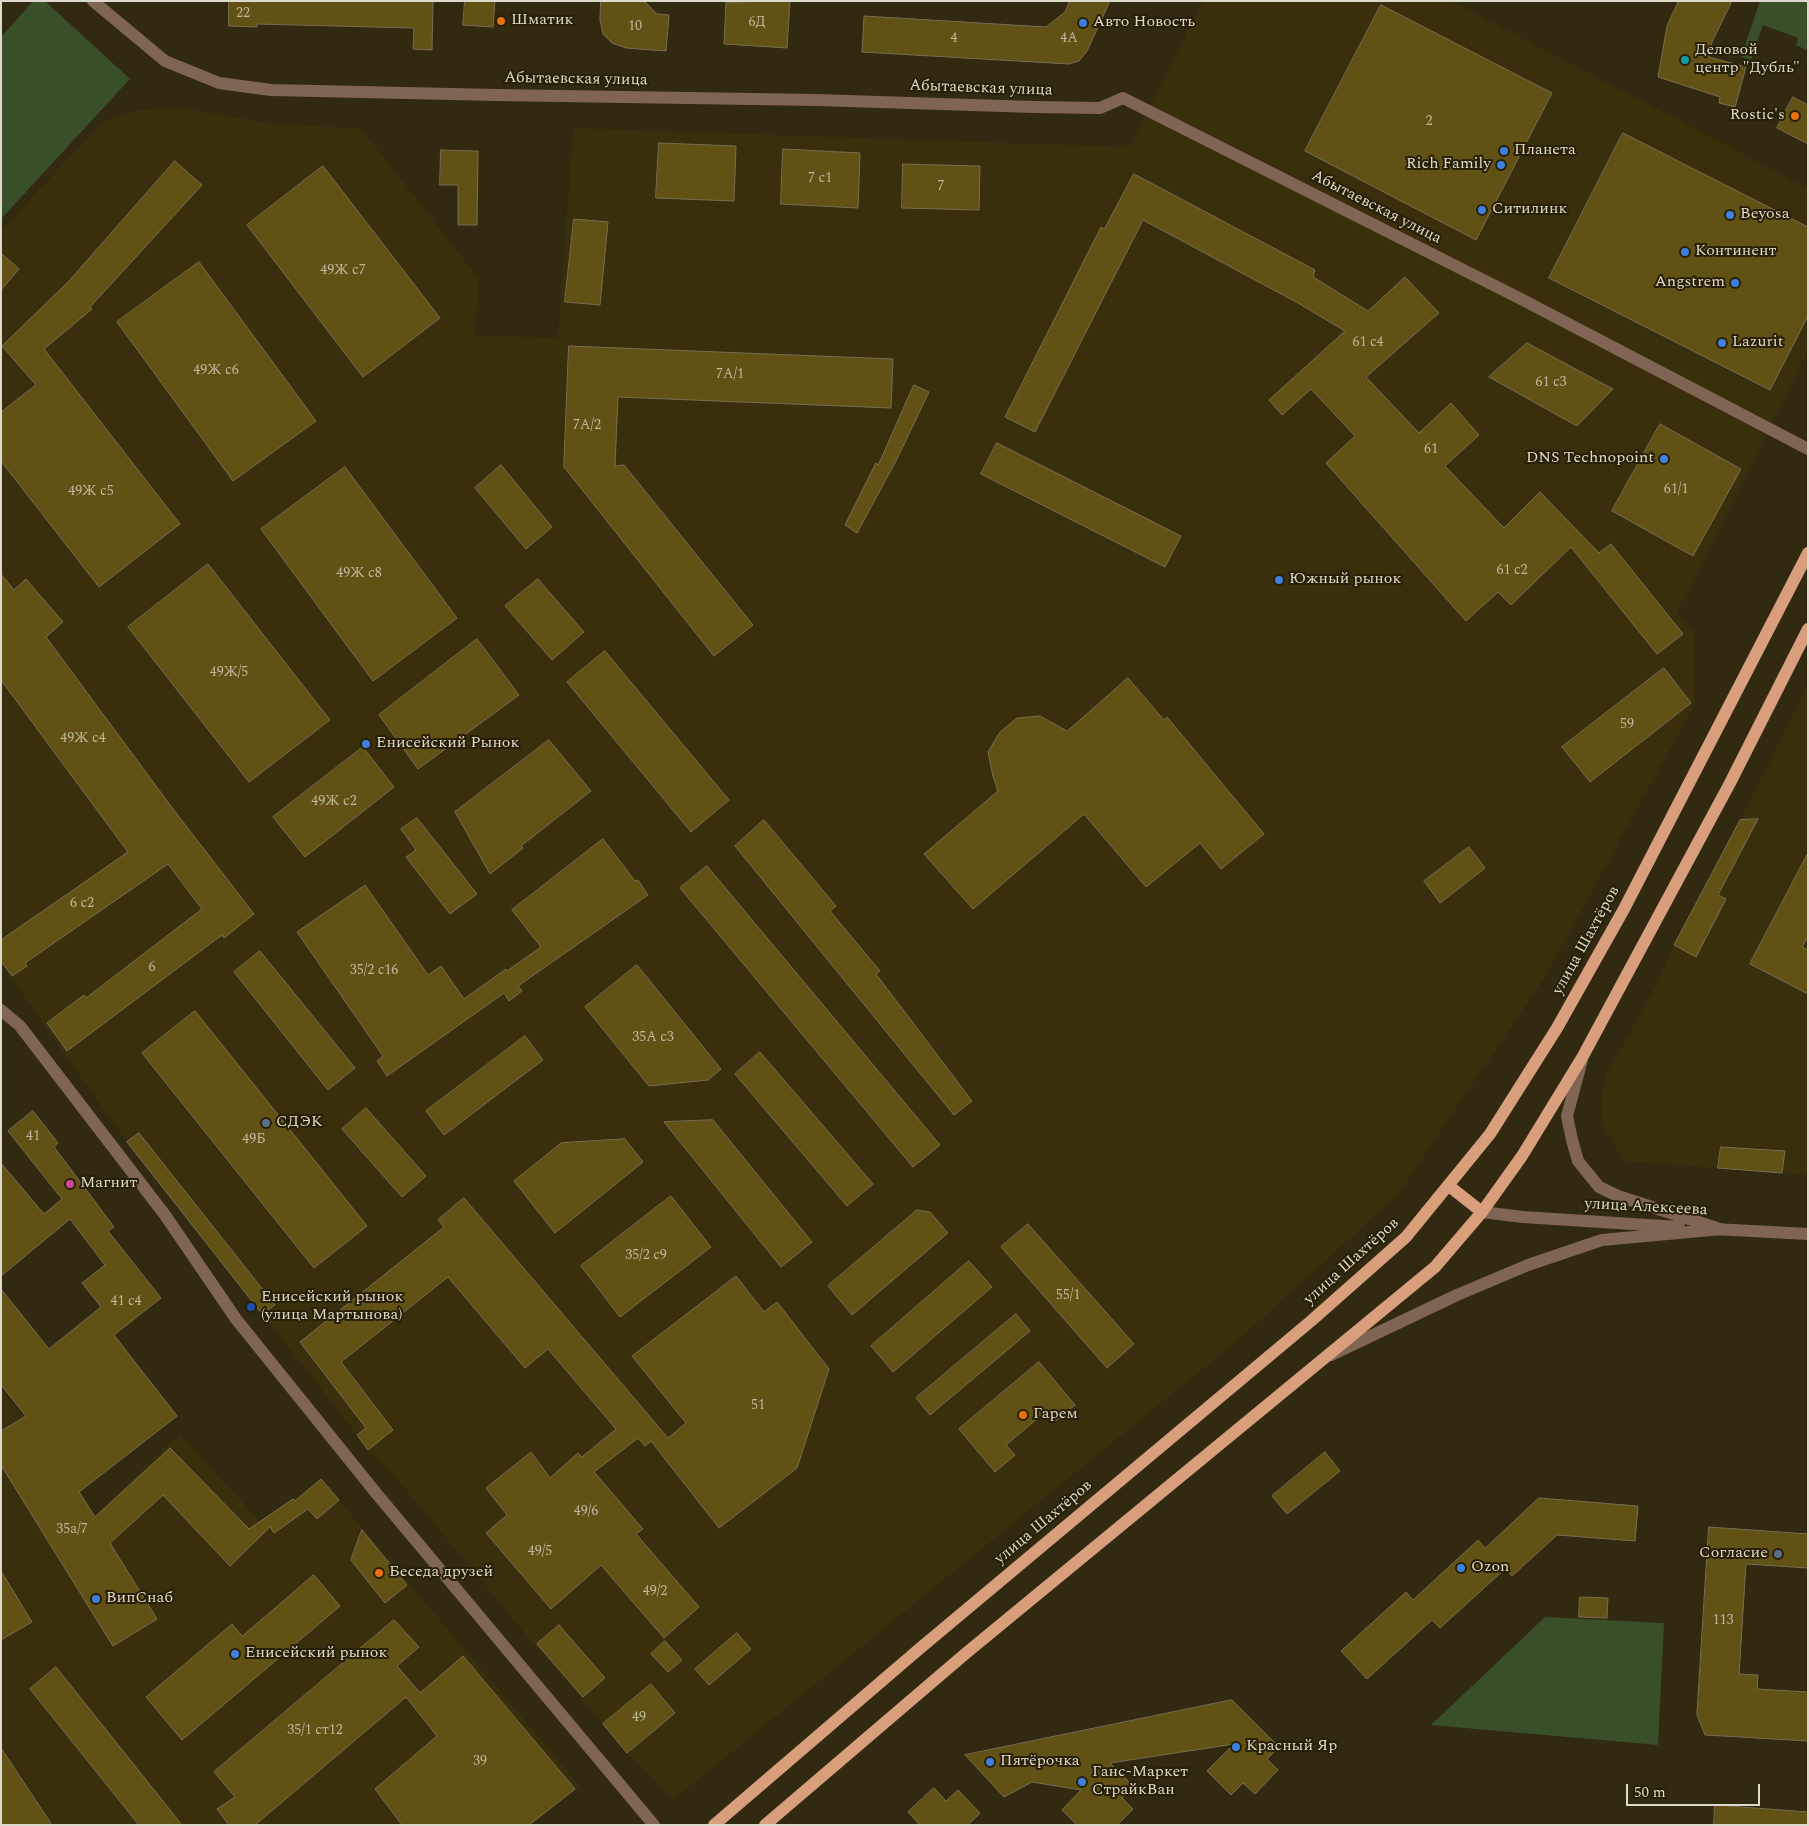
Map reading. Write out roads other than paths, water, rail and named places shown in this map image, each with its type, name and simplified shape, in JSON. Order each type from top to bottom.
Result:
[{"type":"main road","name":"улица Шахтёров","points":[[714,1825],[925,1644],[1311,1321],[1406,1237],[1490,1134],[1557,1028],[1590,971],[1808,553]]},
{"type":"main road","points":[[765,1825],[988,1635],[1327,1358],[1435,1267],[1482,1212],[1522,1156],[1583,1056],[1730,783],[1808,629]]},
{"type":"main road","points":[[1449,1186],[1482,1212]]},
{"type":"street","name":"Абытаевская улица","points":[[94,1],[165,61],[219,82],[270,90],[817,100],[1042,108],[1100,108],[1123,98],[1521,299],[1808,449]]},
{"type":"street","points":[[1,1010],[20,1026],[164,1215],[223,1302],[254,1342],[376,1493],[654,1825]]},
{"type":"street","points":[[1583,1056],[1567,1116],[1578,1161],[1598,1187],[1618,1196],[1722,1229]]},
{"type":"street","name":"улица Алексеева","points":[[1482,1212],[1523,1217],[1808,1234]]},
{"type":"street","points":[[1327,1358],[1456,1295],[1528,1265],[1602,1240],[1722,1229]]},
{"type":"place","name":"Шматик","points":[[501,21]]},
{"type":"place","name":"Авто Новость","points":[[1083,23]]},
{"type":"place","name":"Деловой центр \"Дубль\"","points":[[1685,60]]},
{"type":"place","name":"Rostic's","points":[[1795,116]]},
{"type":"place","name":"Планета","points":[[1504,151]]},
{"type":"place","name":"Rich Family","points":[[1501,165]]},
{"type":"place","name":"Ситилинк","points":[[1482,210]]},
{"type":"place","name":"Beyosa","points":[[1730,215]]},
{"type":"place","name":"Континент","points":[[1685,252]]},
{"type":"place","name":"Angstrem","points":[[1735,283]]},
{"type":"place","name":"Lazurit","points":[[1722,343]]},
{"type":"place","name":"DNS Technopoint","points":[[1664,459]]},
{"type":"place","name":"Южный рынок","points":[[1279,580]]},
{"type":"place","name":"Енисейский Рынок","points":[[366,744]]},
{"type":"place","name":"СДЭК","points":[[266,1123]]},
{"type":"place","name":"Магнит","points":[[70,1184]]},
{"type":"place","name":"Енисейский рынок (улица Мартынова)","points":[[251,1307]]},
{"type":"place","name":"Гарем","points":[[1023,1415]]},
{"type":"place","name":"Согласие","points":[[1778,1554]]},
{"type":"place","name":"Ozon","points":[[1461,1568]]},
{"type":"place","name":"Беседа друзей","points":[[379,1573]]},
{"type":"place","name":"ВипСнаб","points":[[96,1599]]},
{"type":"place","name":"Енисейский рынок","points":[[235,1654]]},
{"type":"place","name":"Красный Яр","points":[[1236,1747]]},
{"type":"place","name":"Пятёрочка","points":[[990,1762]]},
{"type":"place","name":"Ганс-Маркет СтрайкВан","points":[[1082,1782]]}]
